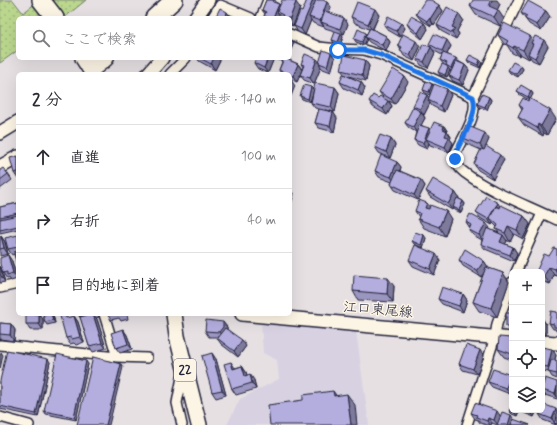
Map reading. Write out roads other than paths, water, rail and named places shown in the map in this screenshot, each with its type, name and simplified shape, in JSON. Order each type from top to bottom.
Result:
[{"type":"highway","points":[[41,0],[53,16]]},
{"type":"highway","points":[[156,16],[174,0]]},
{"type":"highway","points":[[88,69],[102,60]]},
{"type":"main road","points":[[196,16],[208,0]]},
{"type":"main road","points":[[150,72],[160,60]]},
{"type":"main road","points":[[0,133],[16,123]]},
{"type":"main road","points":[[0,167],[16,158]]},
{"type":"main road","name":"22","points":[[174,316],[184,365],[199,425]]},
{"type":"main road","name":"江口東尾線","points":[[264,316],[509,339]]},
{"type":"main road","points":[[545,342],[557,344]]},
{"type":"street","points":[[262,16],[268,0]]},
{"type":"street","points":[[519,0],[473,97],[475,103],[474,112],[456,152],[455,159],[457,165],[464,173],[557,220]]},
{"type":"street","points":[[213,16],[220,5],[246,16]]},
{"type":"street","points":[[292,35],[319,46],[338,50],[364,50],[381,55],[473,97]]},
{"type":"street","points":[[172,72],[184,60]]},
{"type":"street","points":[[517,269],[542,213]]},
{"type":"street","points":[[0,288],[16,284]]},
{"type":"street","points":[[467,425],[495,337],[496,324],[509,290]]},
{"type":"street","points":[[105,316],[117,357]]},
{"type":"street","points":[[0,345],[117,357],[147,358]]},
{"type":"street","points":[[182,425],[177,403],[184,365]]},
{"type":"street","points":[[0,417],[29,425]]}]
